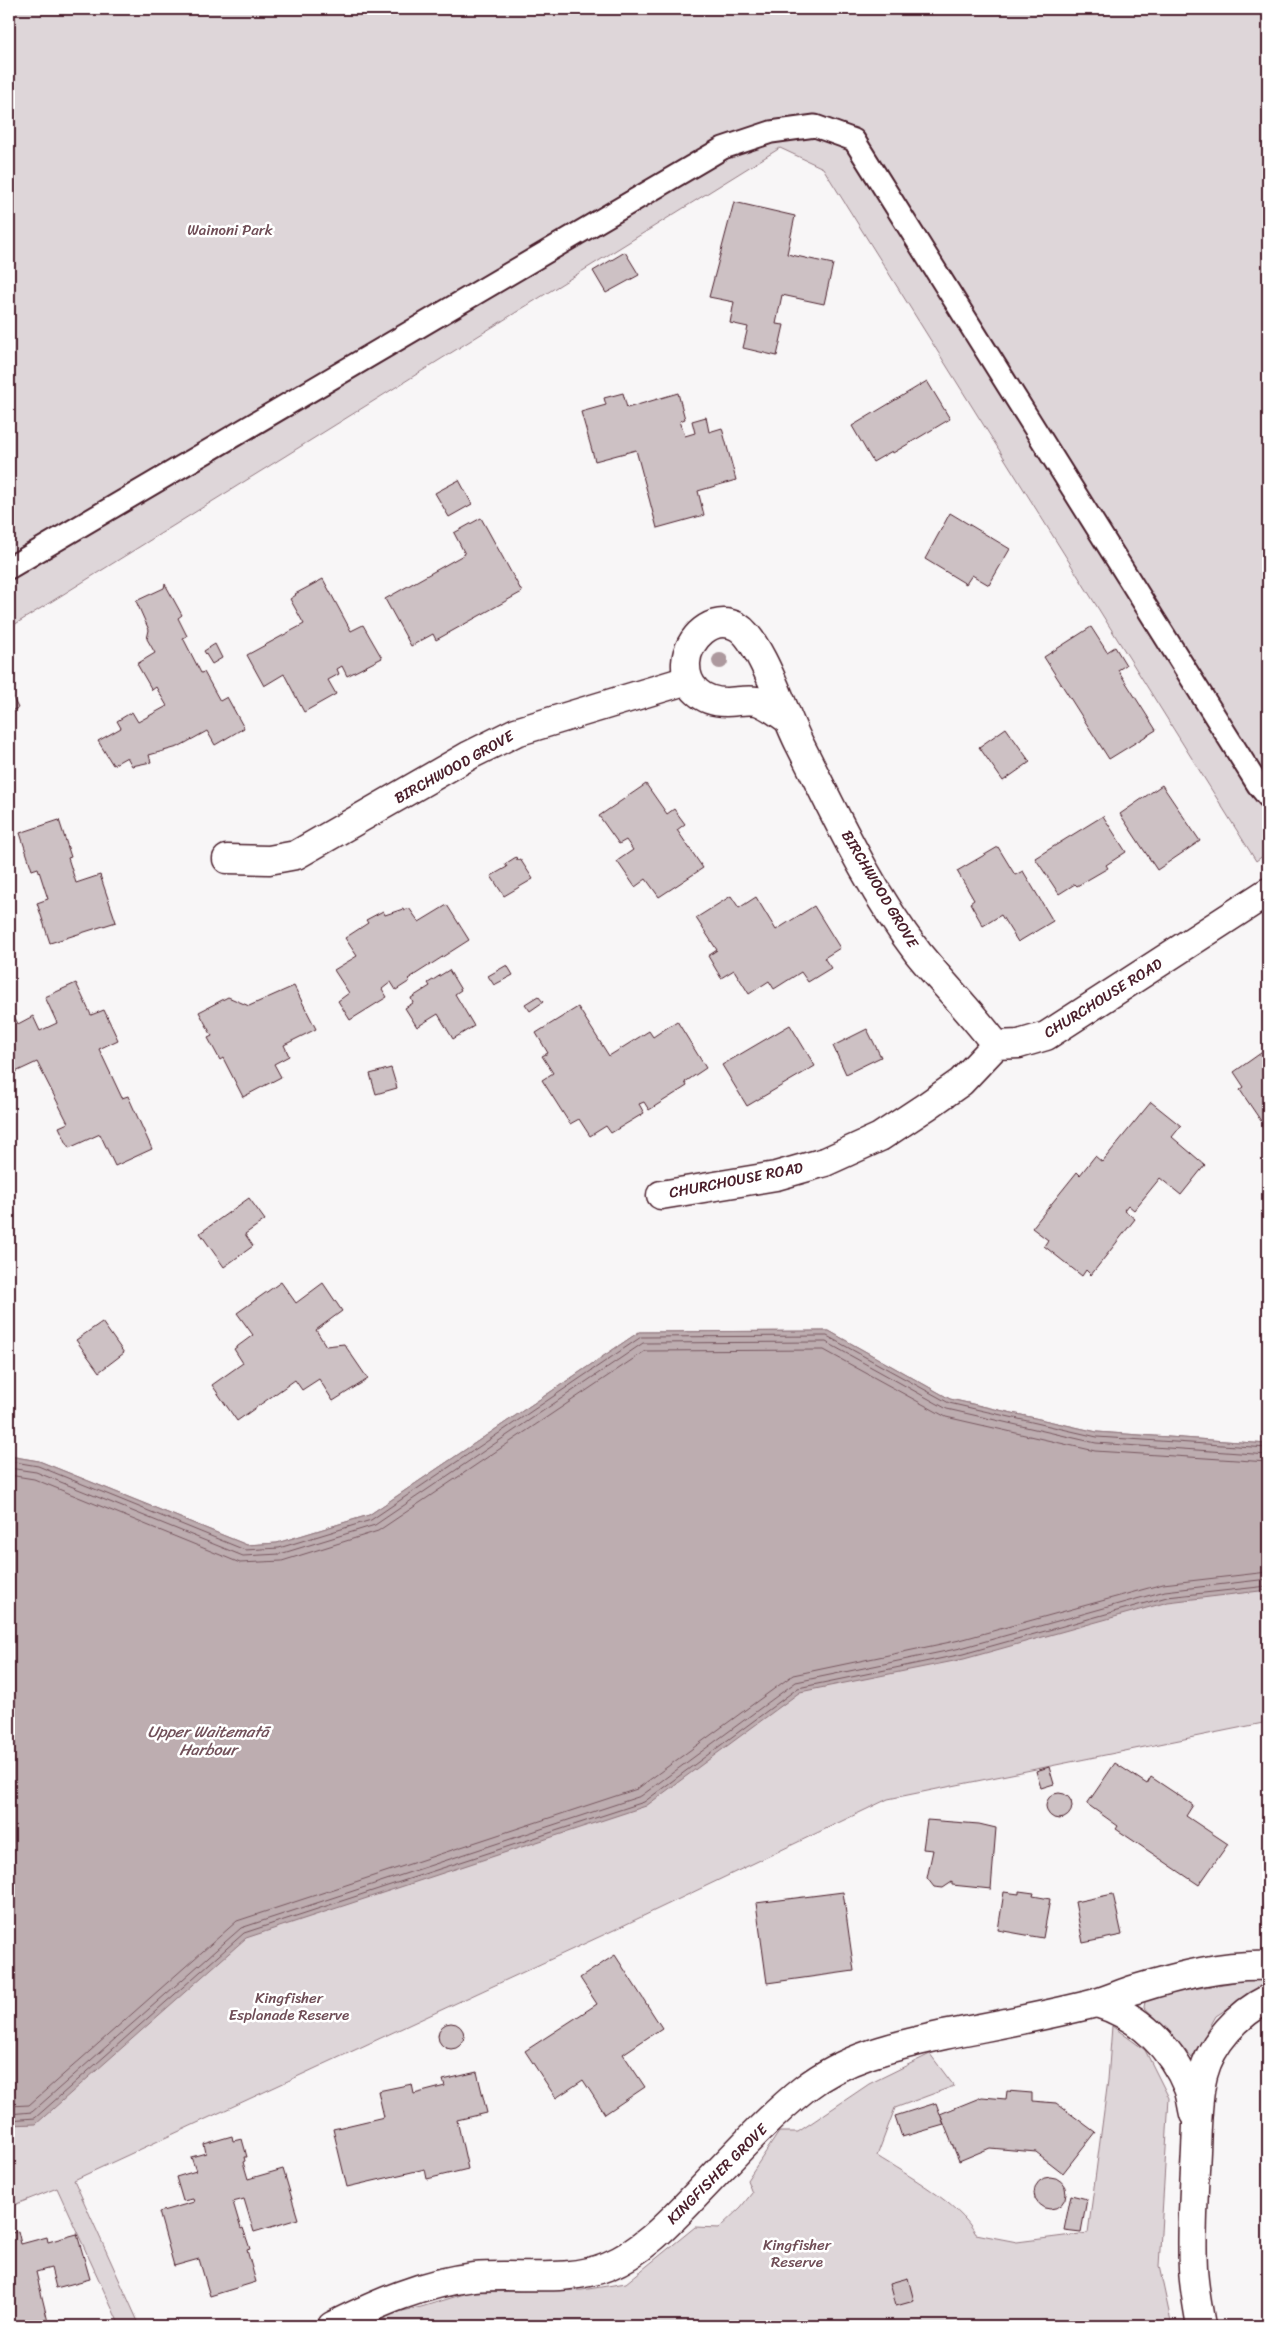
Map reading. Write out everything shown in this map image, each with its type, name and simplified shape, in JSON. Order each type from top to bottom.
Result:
[{"type":"street","name":"BIRCHWOOD GROVE","points":[[227,859],[269,860],[296,855],[470,755],[516,732],[688,680],[686,665],[688,651],[693,640],[702,630],[726,624],[738,627],[750,638],[761,655],[786,718],[852,846],[888,908],[918,952],[996,1045]]},
{"type":"street","points":[[688,680],[693,689],[712,700],[756,701],[786,718]]},
{"type":"street","name":"CHURCHOUSE ROAD","points":[[661,1194],[776,1176],[825,1162],[880,1137],[961,1082],[996,1045],[1019,1044],[1046,1036],[1268,892]]},
{"type":"street","name":"KINGFISHER GROVE","points":[[332,2326],[393,2297],[448,2281],[477,2277],[564,2275],[586,2272],[606,2266],[647,2243],[781,2108],[822,2076],[846,2063],[891,2046],[1097,2003],[1136,1989],[1196,1973],[1223,1968],[1268,1966]]},
{"type":"street","points":[[1201,2326],[1193,2271],[1192,2226],[1197,2130],[1203,2075],[1213,2051],[1228,2030],[1244,2015],[1268,1999]]},
{"type":"street","points":[[1097,2003],[1113,2007],[1134,2020],[1155,2037],[1172,2058],[1188,2088],[1197,2130]]},
{"type":"lane","points":[[9,568],[722,148],[771,132],[815,126],[854,140],[1258,785],[1268,797]]},
{"type":"green space","name":"Wainoni Park","points":[[9,9],[1268,9],[1268,852],[1256,861],[823,168],[780,148],[9,628]]},
{"type":"green space","name":"Upper Waitematā Harbour","points":[[829,1331],[950,1399],[1097,1432],[1268,1444],[1268,1722],[888,1799],[614,1930],[74,2180],[140,2326],[120,2326],[57,2188],[9,2207],[9,1456],[39,1461],[247,1545],[277,1543],[369,1515],[639,1332]]},
{"type":"green space","points":[[1253,1979],[1268,1982],[1268,1986],[1250,1994],[1216,2016],[1192,2058],[1167,2029],[1144,2007],[1146,1997]]},
{"type":"green space","name":"Kingfisher Reserve","points":[[1112,2026],[1145,2050],[1169,2098],[1159,2266],[1172,2326],[352,2326],[360,2320],[421,2307],[471,2292],[582,2290],[626,2283],[695,2227],[719,2228],[741,2207],[752,2193],[747,2180],[779,2132],[798,2132],[869,2084],[930,2054],[954,2086],[895,2108],[877,2156],[931,2190],[958,2211],[976,2234],[1017,2242],[1088,2233],[1108,2080]]},
{"type":"water","name":"Upper Waitematā Harbour","points":[[829,1331],[950,1399],[1097,1432],[1268,1444],[1268,1590],[1168,1602],[964,1659],[800,1692],[646,1806],[246,1938],[36,2124],[9,2125],[9,1456],[39,1461],[247,1545],[277,1543],[369,1515],[639,1332]]},
{"type":"building","points":[[734,202],[795,216],[787,254],[833,264],[824,304],[782,295],[776,324],[784,325],[777,356],[743,348],[748,327],[730,323],[734,302],[709,297]]},
{"type":"building","points":[[625,252],[639,275],[606,293],[593,271]]},
{"type":"building","points":[[927,381],[950,419],[893,453],[892,451],[873,462],[852,426]]},
{"type":"building","points":[[623,393],[627,408],[678,393],[685,419],[680,421],[685,436],[695,433],[692,421],[706,417],[709,432],[722,428],[736,480],[698,491],[704,515],[657,528],[636,450],[595,461],[581,412],[606,405],[604,398]]},
{"type":"building","points":[[459,480],[472,504],[449,517],[435,493]]},
{"type":"building","points":[[950,513],[1010,549],[989,585],[972,575],[966,584],[925,559]]},
{"type":"building","points":[[481,518],[522,592],[436,640],[433,634],[411,646],[385,599],[465,554],[454,533]]},
{"type":"building","points":[[323,579],[351,631],[363,625],[382,658],[347,676],[342,666],[337,669],[339,674],[328,680],[336,694],[304,712],[284,674],[264,686],[247,655],[304,624],[290,599],[295,594]]},
{"type":"building","points":[[165,584],[182,615],[178,618],[187,636],[183,638],[201,673],[204,672],[220,701],[227,697],[244,728],[215,745],[207,731],[178,747],[149,755],[151,762],[132,766],[127,757],[113,765],[98,741],[121,728],[117,721],[132,712],[138,722],[167,706],[156,687],[152,690],[137,664],[155,653],[147,639],[149,630],[136,601],[164,588]]},
{"type":"building","points":[[1091,627],[1107,652],[1115,647],[1126,665],[1118,670],[1156,730],[1109,759],[1044,657]]},
{"type":"building","points":[[215,644],[222,658],[212,664],[204,651]]},
{"type":"building","points":[[9,690],[18,708],[9,712]]},
{"type":"building","points":[[1006,728],[1030,762],[1003,781],[979,747]]},
{"type":"building","points":[[646,784],[667,814],[674,809],[685,824],[677,830],[703,868],[659,897],[646,879],[635,887],[617,861],[633,850],[626,840],[619,844],[599,816]]},
{"type":"building","points":[[1162,785],[1200,841],[1157,870],[1120,814]]},
{"type":"building","points":[[1103,816],[1126,852],[1106,865],[1108,868],[1059,894],[1035,858]]},
{"type":"building","points":[[59,820],[71,857],[68,858],[76,883],[100,875],[116,922],[50,943],[37,903],[48,899],[38,868],[32,870],[20,833]]},
{"type":"building","points":[[998,847],[1015,875],[1023,871],[1053,921],[1018,942],[1001,915],[983,926],[970,903],[974,900],[957,871]]},
{"type":"building","points":[[516,857],[517,860],[520,859],[533,879],[504,896],[491,876],[507,867],[505,864]]},
{"type":"building","points":[[731,896],[739,908],[756,897],[776,930],[814,906],[840,948],[824,958],[831,968],[808,982],[801,972],[774,989],[769,981],[749,994],[734,970],[721,978],[708,956],[717,950],[696,918]]},
{"type":"building","points":[[447,905],[469,940],[408,979],[410,981],[396,990],[391,982],[382,989],[387,997],[350,1020],[338,1001],[349,993],[334,970],[357,956],[345,938],[368,923],[366,920],[383,911],[385,915],[409,908],[419,922]]},
{"type":"building","points":[[507,965],[513,975],[494,985],[488,976]]},
{"type":"building","points":[[449,970],[461,990],[455,994],[474,1026],[453,1039],[438,1014],[417,1027],[405,1008],[413,1003],[411,998],[430,986],[428,983]]},
{"type":"building","points":[[76,983],[91,1015],[104,1010],[118,1040],[99,1049],[122,1098],[128,1096],[152,1149],[115,1166],[100,1134],[69,1148],[59,1127],[68,1123],[37,1062],[9,1075],[9,1014],[12,1012],[18,1024],[33,1016],[40,1031],[57,1023],[45,997]]},
{"type":"building","points":[[294,986],[316,1029],[284,1045],[289,1056],[274,1064],[281,1077],[243,1097],[223,1058],[220,1060],[208,1038],[212,1036],[199,1012],[228,997],[249,1006]]},
{"type":"building","points":[[538,996],[543,1002],[530,1011],[525,1004]]},
{"type":"building","points":[[578,1007],[609,1056],[649,1031],[653,1037],[677,1021],[706,1068],[685,1082],[687,1086],[649,1110],[644,1102],[639,1104],[644,1113],[611,1133],[606,1126],[590,1136],[579,1119],[570,1124],[542,1080],[553,1073],[542,1056],[548,1053],[536,1033]]},
{"type":"building","points":[[790,1025],[815,1066],[747,1106],[722,1065]]},
{"type":"building","points":[[867,1029],[881,1057],[846,1074],[833,1046]]},
{"type":"building","points":[[1268,1048],[1268,1118],[1261,1121],[1240,1090],[1244,1087],[1234,1072]]},
{"type":"building","points":[[391,1068],[397,1088],[376,1094],[370,1074]]},
{"type":"building","points":[[1151,1102],[1181,1126],[1172,1137],[1205,1165],[1181,1195],[1160,1178],[1134,1210],[1128,1205],[1124,1210],[1135,1219],[1091,1275],[1086,1270],[1082,1276],[1044,1246],[1048,1240],[1032,1228],[1077,1172],[1080,1175],[1095,1156],[1102,1162]]},
{"type":"building","points":[[249,1198],[265,1220],[245,1234],[253,1246],[224,1267],[200,1233]]},
{"type":"building","points":[[281,1282],[296,1303],[323,1283],[342,1311],[316,1330],[326,1346],[344,1344],[368,1379],[333,1401],[319,1379],[302,1390],[295,1380],[237,1421],[212,1385],[243,1363],[234,1349],[253,1335],[237,1313]]},
{"type":"building","points":[[102,1322],[124,1353],[99,1372],[76,1340]]},
{"type":"building","points":[[1115,1763],[1147,1784],[1151,1777],[1193,1805],[1186,1816],[1228,1844],[1199,1885],[1116,1829],[1118,1826],[1087,1804]]},
{"type":"building","points":[[1049,1767],[1054,1784],[1041,1788],[1036,1771]]},
{"type":"building","points":[[1059,1793],[1068,1797],[1072,1806],[1068,1815],[1059,1819],[1050,1815],[1046,1806],[1050,1797]]},
{"type":"building","points":[[927,1820],[979,1824],[996,1828],[991,1889],[952,1885],[952,1882],[943,1888],[934,1887],[927,1878],[933,1850],[923,1849]]},
{"type":"building","points":[[1019,1891],[1034,1893],[1033,1896],[1050,1899],[1043,1938],[998,1930],[1004,1892],[1019,1894]]},
{"type":"building","points":[[843,1892],[854,1971],[767,1983],[756,1903]]},
{"type":"building","points":[[1113,1894],[1122,1935],[1083,1943],[1075,1902]]},
{"type":"building","points":[[615,1955],[662,2028],[623,2054],[645,2087],[605,2114],[583,2080],[556,2098],[525,2051],[597,2004],[580,1978]]},
{"type":"building","points":[[451,2023],[460,2027],[464,2036],[460,2045],[451,2049],[442,2045],[438,2036],[442,2027]]},
{"type":"building","points":[[477,2072],[487,2113],[457,2120],[468,2169],[427,2179],[425,2169],[347,2187],[333,2129],[384,2117],[378,2091],[412,2084],[414,2094],[445,2086],[443,2080]]},
{"type":"building","points":[[1007,2091],[1032,2093],[1032,2101],[1056,2103],[1095,2132],[1063,2173],[1036,2152],[990,2148],[959,2161],[940,2114],[982,2097],[1006,2099]]},
{"type":"building","points":[[936,2103],[944,2125],[902,2137],[895,2116]]},
{"type":"building","points":[[232,2136],[233,2141],[242,2139],[247,2157],[244,2157],[245,2161],[243,2162],[248,2179],[283,2169],[298,2219],[254,2232],[244,2199],[233,2202],[241,2229],[243,2228],[250,2249],[247,2250],[256,2282],[210,2296],[199,2259],[174,2266],[159,2212],[194,2202],[193,2199],[183,2201],[176,2177],[196,2171],[191,2157],[206,2153],[204,2144]]},
{"type":"building","points":[[1050,2177],[1056,2178],[1061,2182],[1065,2187],[1065,2199],[1061,2204],[1056,2208],[1050,2209],[1044,2208],[1039,2204],[1035,2199],[1034,2193],[1035,2187],[1039,2182],[1044,2178]]},
{"type":"building","points":[[1071,2195],[1087,2199],[1081,2232],[1064,2230]]},
{"type":"building","points":[[18,2231],[21,2244],[47,2237],[48,2242],[77,2234],[90,2279],[56,2288],[51,2268],[36,2272],[49,2326],[9,2326],[9,2234]]},
{"type":"building","points":[[908,2278],[914,2301],[896,2306],[890,2283]]},
{"type":"park label","name":"Kingfisher Esplanade Reserve","points":[[289,2006]]}]
